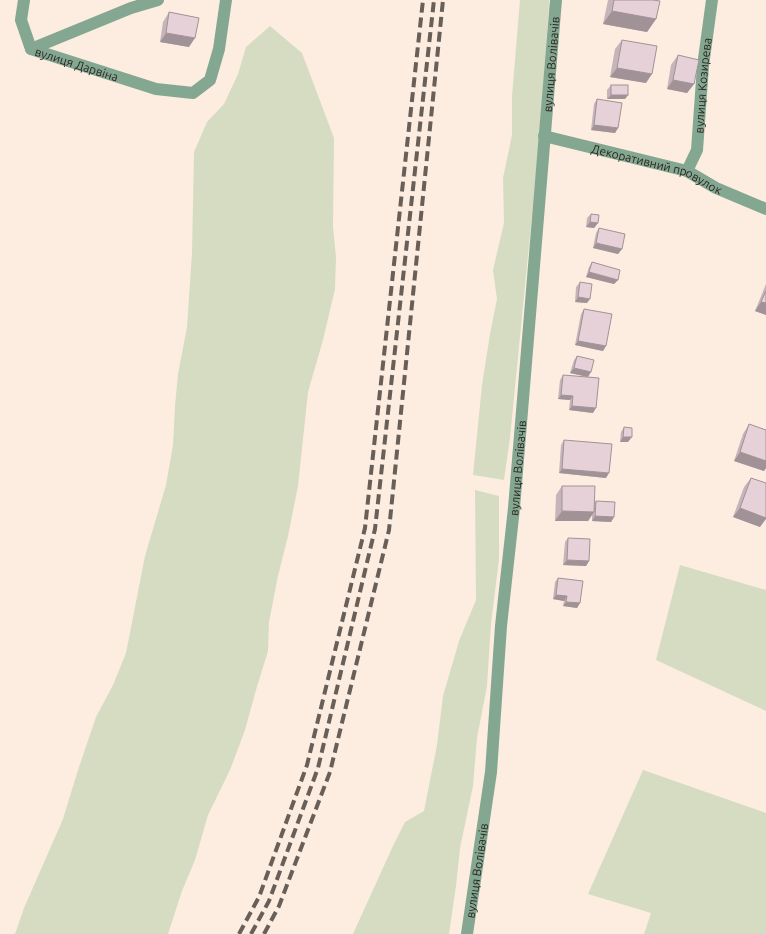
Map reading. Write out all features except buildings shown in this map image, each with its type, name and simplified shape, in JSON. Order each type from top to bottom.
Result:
[{"type":"street","name":"вулиця Дарвіна","points":[[24,0],[21,20],[31,49],[156,89],[193,93],[210,80],[219,49],[226,0]]},
{"type":"street","points":[[31,49],[131,8],[158,0]]},
{"type":"street","name":"вулиця Волівачів","points":[[467,934],[491,772],[501,626],[514,508],[556,0]]},
{"type":"street","name":"вулиця Козирева","points":[[688,171],[698,150],[703,66],[712,0]]},
{"type":"street","name":"Декоративний провулок","points":[[544,136],[688,171],[716,188],[766,209]]},
{"type":"green space","points":[[520,0],[549,0],[549,6],[539,144],[510,438],[504,480],[473,475],[482,385],[497,299],[493,270],[504,223],[503,178],[512,135],[512,96]]},
{"type":"green space","points":[[270,26],[302,53],[334,138],[333,227],[336,257],[335,289],[308,392],[298,486],[269,622],[268,651],[245,730],[230,770],[208,815],[195,860],[182,891],[168,934],[15,934],[24,908],[63,819],[96,717],[113,685],[126,653],[145,556],[166,485],[173,445],[178,374],[187,327],[192,253],[194,152],[207,122],[224,104],[238,74],[246,47]]},
{"type":"green space","points":[[475,490],[499,496],[499,559],[491,624],[487,686],[477,738],[473,786],[460,848],[449,934],[353,934],[405,822],[424,811],[437,745],[443,696],[459,641],[476,600]]},
{"type":"green space","points":[[680,565],[766,590],[766,711],[656,660]]},
{"type":"green space","points":[[643,770],[766,813],[766,934],[644,934],[651,913],[588,894]]},
{"type":"railway","points":[[239,934],[259,897],[307,765],[365,528],[423,0]]},
{"type":"railway","points":[[251,934],[269,901],[318,768],[375,529],[434,0]]},
{"type":"railway","points":[[264,934],[279,906],[330,772],[389,530],[443,0]]}]
